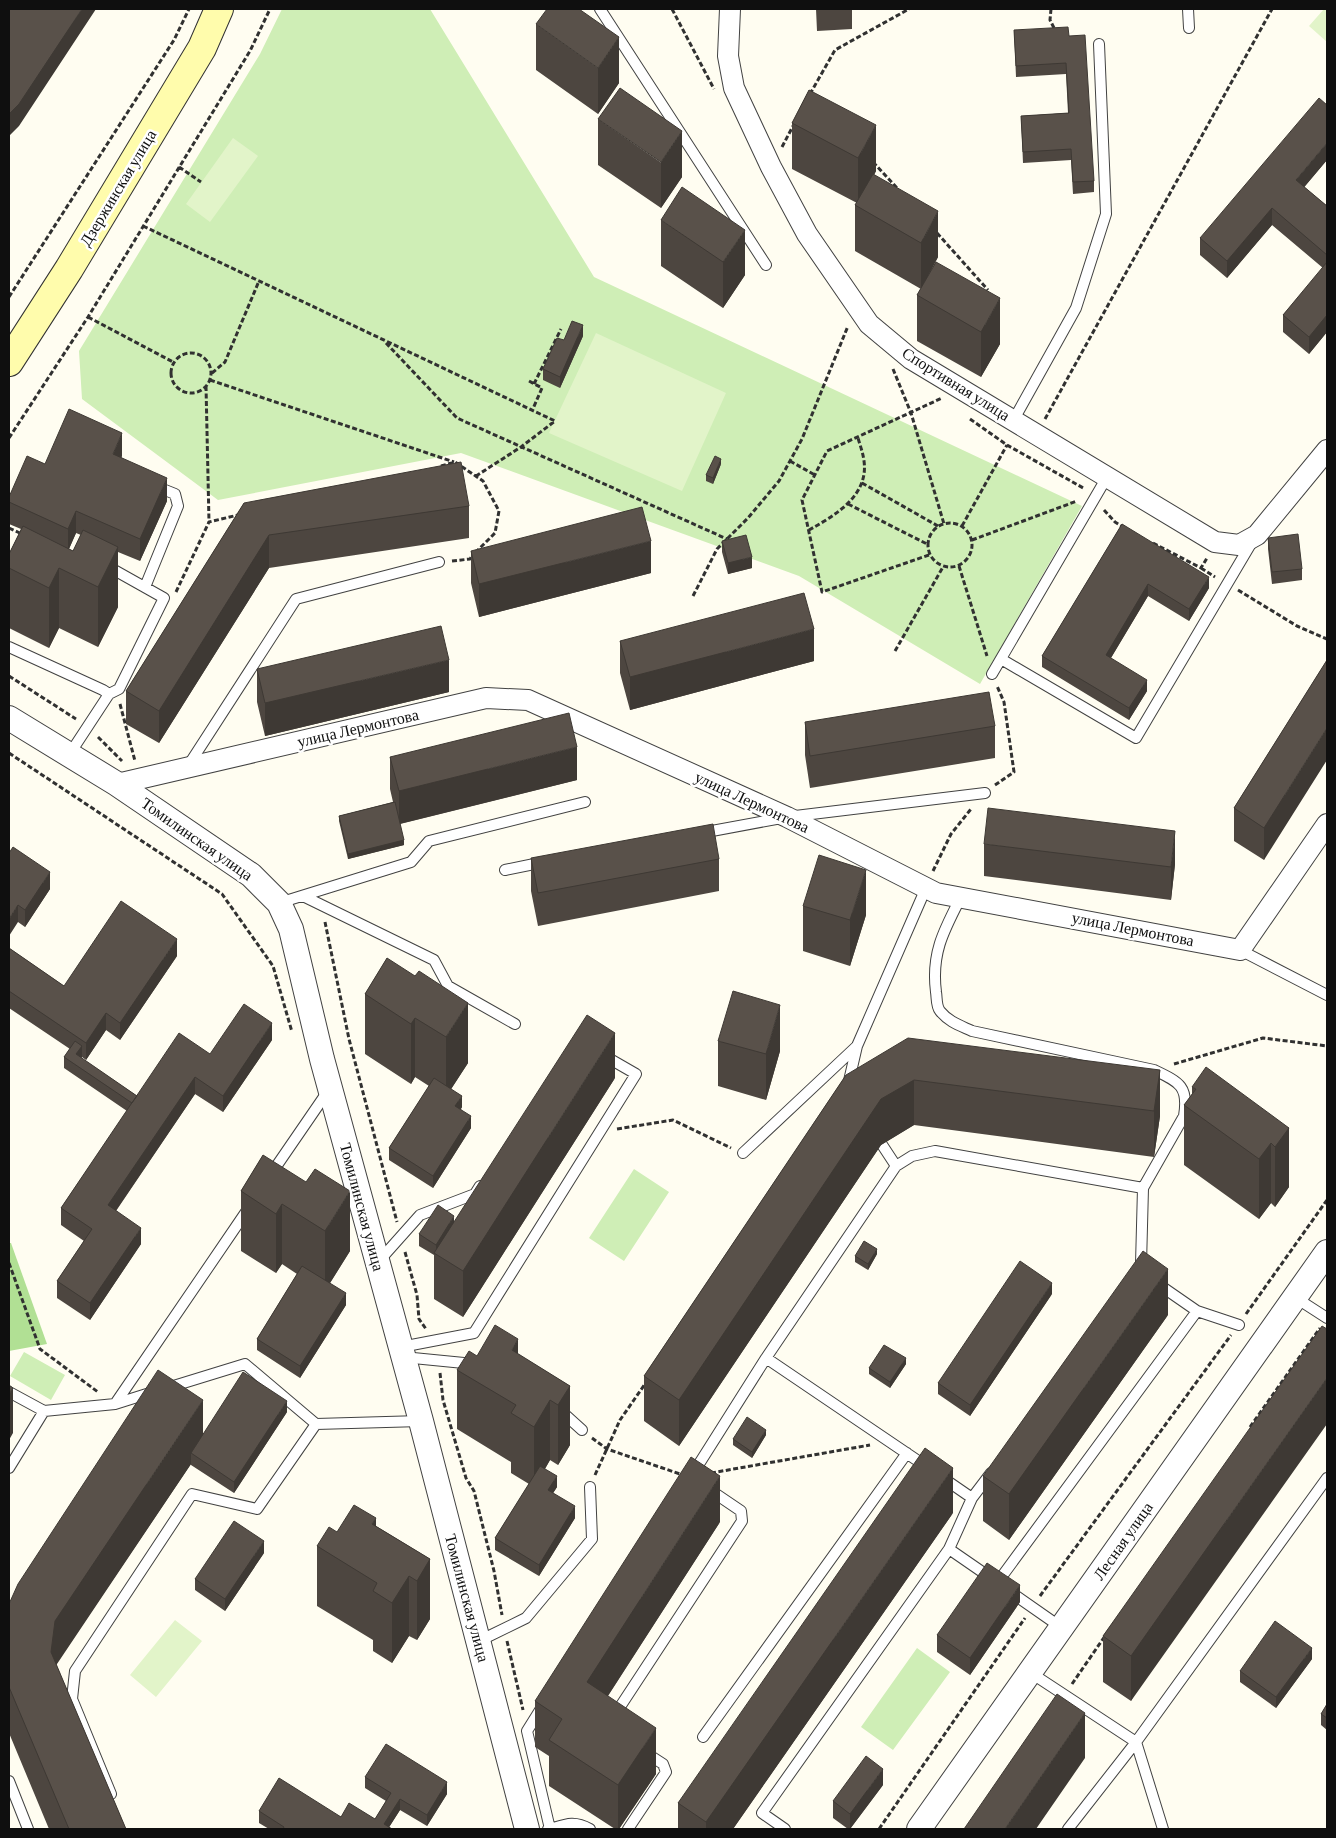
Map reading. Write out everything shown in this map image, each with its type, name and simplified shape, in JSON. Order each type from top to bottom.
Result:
[{"type":"main road","name":"Дзержинская улица","points":[[9,362],[70,269],[197,56],[219,9]]},
{"type":"street","name":"Спортивная улица","points":[[730,9],[728,56],[734,88],[771,168],[807,234],[869,324],[910,359],[960,387],[1036,435],[1215,542],[1239,545],[1256,534],[1327,450]]},
{"type":"street","name":"улица Лермонтова","points":[[117,784],[486,698],[528,700],[787,817],[936,893],[1240,950]]},
{"type":"street","name":"Томилинская улица","points":[[9,718],[117,784],[251,875],[279,902],[291,929],[330,1087],[479,1641],[542,1829]]},
{"type":"street","points":[[1240,950],[1327,824]]},
{"type":"street","name":"Лесная улица","points":[[919,1829],[1327,1252]]},
{"type":"lane","points":[[600,9],[766,265]]},
{"type":"lane","points":[[1188,9],[1189,28]]},
{"type":"lane","points":[[1013,420],[1076,308],[1106,214],[1099,44]]},
{"type":"lane","points":[[992,674],[1107,477]]},
{"type":"lane","points":[[145,482],[175,494],[178,506],[145,587]]},
{"type":"lane","points":[[1001,659],[1136,738],[1256,534]]},
{"type":"lane","points":[[69,756],[109,694],[118,690],[164,598],[99,562]]},
{"type":"lane","points":[[187,767],[296,599],[439,562]]},
{"type":"lane","points":[[9,647],[109,694]]},
{"type":"lane","points":[[690,835],[787,817],[984,793]]},
{"type":"lane","points":[[279,902],[411,862],[430,841],[585,802]]},
{"type":"lane","points":[[505,870],[554,860]]},
{"type":"lane","points":[[852,1097],[848,1089],[856,1046],[926,888]]},
{"type":"lane","points":[[303,896],[434,960],[448,986],[515,1024]]},
{"type":"lane","points":[[961,897],[942,934],[936,952],[934,977],[938,1008],[949,1021],[972,1031],[1154,1070],[1172,1079],[1183,1088],[1186,1103],[1184,1116],[1144,1188],[1145,1275],[1197,1311],[1238,1325]]},
{"type":"lane","points":[[1240,950],[1327,994]]},
{"type":"lane","points":[[743,1153],[856,1046]]},
{"type":"lane","points":[[401,1352],[433,1340],[474,1333],[636,1074],[597,1052]]},
{"type":"lane","points":[[265,1182],[330,1087]]},
{"type":"lane","points":[[1184,1116],[1199,1108]]},
{"type":"lane","points":[[872,1128],[896,1166]]},
{"type":"lane","points":[[609,1723],[742,1521],[740,1511],[694,1483],[766,1358],[896,1166],[912,1156],[935,1151],[1144,1188]]},
{"type":"lane","points":[[378,1262],[420,1214],[475,1194],[486,1178]]},
{"type":"lane","points":[[115,1404],[254,1199]]},
{"type":"lane","points":[[1296,1298],[1327,1318]]},
{"type":"lane","points":[[997,1583],[1197,1311]]},
{"type":"lane","points":[[401,1352],[438,1361],[482,1365]]},
{"type":"lane","points":[[766,1358],[972,1498]]},
{"type":"lane","points":[[9,1392],[44,1411],[115,1404],[245,1364],[316,1424],[421,1420]]},
{"type":"lane","points":[[135,1411],[145,1395]]},
{"type":"lane","points":[[553,1405],[582,1430]]},
{"type":"lane","points":[[9,1468],[44,1411]]},
{"type":"lane","points":[[115,1803],[72,1699],[75,1671],[192,1494],[257,1510],[316,1424]]},
{"type":"lane","points":[[702,1737],[906,1453]]},
{"type":"lane","points":[[786,1829],[762,1813],[949,1548],[972,1498],[996,1467]]},
{"type":"lane","points":[[1068,1829],[1136,1742],[1327,1478]]},
{"type":"lane","points":[[479,1641],[526,1618],[592,1539],[590,1487]]},
{"type":"lane","points":[[949,1548],[1062,1628]]},
{"type":"lane","points":[[1031,1672],[1064,1696],[1136,1742],[1163,1829]]},
{"type":"lane","points":[[548,1698],[527,1730],[542,1829],[580,1823],[590,1829]]},
{"type":"lane","points":[[628,1829],[666,1772],[663,1764],[638,1748]]},
{"type":"lane","points":[[9,1781],[28,1829]]},
{"type":"path","points":[[9,298],[174,40],[189,9]]},
{"type":"path","points":[[9,438],[88,317],[250,51],[270,9]]},
{"type":"path","points":[[807,101],[835,50],[910,9]]},
{"type":"path","points":[[1051,9],[1050,20],[1056,32]]},
{"type":"path","points":[[1036,435],[1272,9]]},
{"type":"path","points":[[771,168],[798,118]]},
{"type":"path","points":[[870,159],[903,195]]},
{"type":"path","points":[[179,167],[201,182]]},
{"type":"path","points":[[143,226],[555,421],[521,447],[476,476]]},
{"type":"path","points":[[936,232],[988,290]]},
{"type":"path","points":[[212,373],[206,359],[193,352],[178,357],[173,362],[170,373],[171,380],[178,389],[184,392],[193,393],[200,391],[206,386],[212,373],[225,362],[258,281]]},
{"type":"path","points":[[693,596],[717,549],[748,518],[780,481],[802,439],[857,304]]},
{"type":"path","points":[[88,317],[173,362]]},
{"type":"path","points":[[534,384],[561,329]]},
{"type":"path","points":[[384,340],[457,418],[727,539]]},
{"type":"path","points":[[892,366],[911,413],[944,524]]},
{"type":"path","points":[[210,380],[454,462],[483,481],[500,511],[495,533],[470,559],[439,562]]},
{"type":"path","points":[[529,381],[542,388],[532,411]]},
{"type":"path","points":[[175,593],[209,522],[206,386]]},
{"type":"path","points":[[929,555],[822,592],[802,500],[828,452],[942,399],[960,387]]},
{"type":"path","points":[[808,530],[838,513],[848,504],[862,483],[865,462],[858,437]]},
{"type":"path","points":[[962,526],[1007,445]]},
{"type":"path","points":[[790,461],[815,475]]},
{"type":"path","points":[[436,467],[454,462]]},
{"type":"path","points":[[862,483],[938,526]]},
{"type":"path","points":[[972,540],[1076,501],[1085,489]]},
{"type":"path","points":[[848,504],[927,544]]},
{"type":"path","points":[[209,522],[247,513]]},
{"type":"path","points":[[944,524],[962,526],[972,540],[970,555],[959,566],[943,567],[929,555],[927,544],[930,536],[938,526],[944,524]]},
{"type":"path","points":[[9,528],[28,538]]},
{"type":"path","points":[[926,888],[950,834],[984,793],[1014,772],[1004,702],[992,674],[959,566]]},
{"type":"path","points":[[895,651],[943,567]]},
{"type":"path","points":[[1201,568],[1297,626],[1327,639]]},
{"type":"path","points":[[119,701],[140,778]]},
{"type":"path","points":[[9,754],[222,894],[273,966],[294,1040]]},
{"type":"path","points":[[321,905],[349,1040],[417,1295],[419,1319],[433,1340]]},
{"type":"path","points":[[1154,1070],[1263,1038],[1327,1046]]},
{"type":"path","points":[[601,1132],[673,1120],[743,1153]]},
{"type":"path","points":[[879,1829],[1032,1607],[1327,1200]]},
{"type":"path","points":[[9,1263],[40,1349],[115,1404]]},
{"type":"path","points":[[1249,1430],[1327,1318]]},
{"type":"path","points":[[438,1361],[443,1400],[466,1478],[474,1491],[494,1571],[520,1697]]},
{"type":"path","points":[[590,1487],[620,1420],[648,1380]]},
{"type":"path","points":[[582,1430],[607,1449],[694,1483],[889,1441]]},
{"type":"path","points":[[1064,1696],[1109,1630]]},
{"type":"green space","points":[[282,9],[430,9],[594,277],[1082,506],[980,684],[799,576],[461,453],[218,500],[82,399],[79,351],[260,54]]},
{"type":"green space","points":[[1324,9],[1327,9],[1327,42],[1309,26]]},
{"type":"green space","points":[[233,138],[258,156],[210,222],[186,204]]},
{"type":"green space","points":[[596,333],[726,393],[682,491],[549,433]]},
{"type":"green space","points":[[634,1169],[669,1192],[624,1261],[589,1238]]},
{"type":"green space","points":[[9,1243],[11,1243],[47,1344],[9,1351]]},
{"type":"green space","points":[[24,1352],[65,1375],[51,1400],[10,1376]]},
{"type":"green space","points":[[175,1620],[202,1641],[156,1697],[130,1675]]},
{"type":"green space","points":[[917,1648],[950,1672],[893,1750],[861,1727]]},
{"type":"building","points":[[9,9],[82,9],[19,104],[9,114]]},
{"type":"building","points":[[547,9],[579,9],[619,37],[598,68],[536,24]]},
{"type":"building","points":[[1068,27],[1069,36],[1085,35],[1094,181],[1073,182],[1071,149],[1023,152],[1021,116],[1069,113],[1066,63],[1016,66],[1014,30]]},
{"type":"building","points":[[620,88],[682,131],[661,162],[598,119]]},
{"type":"building","points":[[809,90],[876,125],[858,158],[792,123]]},
{"type":"building","points":[[1319,98],[1327,105],[1327,143],[1296,180],[1327,206],[1327,255],[1272,208],[1227,261],[1200,238]]},
{"type":"building","points":[[873,174],[938,211],[921,243],[855,205]]},
{"type":"building","points":[[682,187],[745,230],[723,262],[661,220]]},
{"type":"building","points":[[936,262],[1000,298],[981,332],[917,295]]},
{"type":"building","points":[[1327,262],[1327,315],[1309,337],[1283,315]]},
{"type":"building","points":[[572,321],[583,325],[560,377],[543,369],[557,338],[564,340]]},
{"type":"building","points":[[69,409],[122,433],[113,454],[167,478],[140,539],[76,511],[68,529],[9,502],[9,497],[27,456],[45,464]]},
{"type":"building","points":[[715,456],[721,459],[713,478],[706,475]]},
{"type":"building","points":[[461,462],[469,506],[269,535],[159,711],[126,691],[244,503]]},
{"type":"building","points":[[642,507],[651,541],[479,584],[471,551]]},
{"type":"building","points":[[1122,524],[1209,577],[1189,609],[1148,584],[1106,655],[1147,680],[1129,708],[1042,656]]},
{"type":"building","points":[[23,526],[73,551],[83,530],[118,547],[98,587],[59,568],[49,588],[9,568],[9,554]]},
{"type":"building","points":[[1298,534],[1302,569],[1272,572],[1268,538]]},
{"type":"building","points":[[746,535],[752,557],[728,563],[722,541]]},
{"type":"building","points":[[804,593],[814,629],[630,677],[620,641]]},
{"type":"building","points":[[441,626],[449,660],[265,703],[257,669]]},
{"type":"building","points":[[1327,660],[1327,728],[1264,828],[1234,808]]},
{"type":"building","points":[[989,692],[995,726],[810,756],[805,722]]},
{"type":"building","points":[[569,713],[577,747],[399,791],[390,757]]},
{"type":"building","points":[[395,802],[404,840],[348,854],[339,816]]},
{"type":"building","points":[[988,808],[1175,831],[1171,867],[984,844]]},
{"type":"building","points":[[713,824],[719,859],[538,893],[531,858]]},
{"type":"building","points":[[13,847],[50,872],[25,910],[18,905],[9,919],[9,853]]},
{"type":"building","points":[[819,855],[866,870],[850,920],[803,906]]},
{"type":"building","points":[[121,901],[177,939],[120,1023],[106,1013],[86,1043],[9,991],[9,948],[64,986]]},
{"type":"building","points":[[387,958],[415,976],[419,971],[468,1003],[446,1037],[415,1018],[411,1024],[365,994]]},
{"type":"building","points":[[733,991],[780,1005],[766,1054],[718,1041]]},
{"type":"building","points":[[244,1004],[272,1023],[223,1096],[195,1077],[108,1205],[141,1228],[90,1303],[57,1281],[92,1229],[61,1208],[179,1033],[210,1054]]},
{"type":"building","points":[[587,1015],[615,1033],[463,1271],[434,1253]]},
{"type":"building","points":[[908,1038],[1160,1070],[1154,1111],[914,1080],[881,1099],[679,1400],[644,1376],[846,1075]]},
{"type":"building","points":[[75,1041],[82,1046],[76,1054],[137,1096],[132,1103],[64,1057]]},
{"type":"building","points":[[1206,1067],[1289,1128],[1275,1147],[1271,1143],[1259,1159],[1184,1105],[1196,1089],[1192,1087]]},
{"type":"building","points":[[434,1078],[462,1096],[455,1106],[471,1116],[433,1176],[389,1148]]},
{"type":"building","points":[[263,1155],[306,1182],[315,1169],[350,1191],[325,1231],[282,1204],[276,1214],[241,1191]]},
{"type":"building","points":[[438,1205],[454,1216],[436,1245],[419,1234]]},
{"type":"building","points":[[864,1241],[877,1249],[868,1264],[855,1256]]},
{"type":"building","points":[[1143,1251],[1168,1269],[1009,1494],[983,1476]]},
{"type":"building","points":[[1020,1261],[1052,1283],[970,1405],[938,1383]]},
{"type":"building","points":[[302,1266],[346,1293],[300,1366],[257,1339]]},
{"type":"building","points":[[495,1325],[518,1339],[512,1350],[570,1386],[558,1405],[550,1400],[534,1427],[511,1413],[516,1405],[457,1370],[469,1351],[477,1356]]},
{"type":"building","points":[[1322,1326],[1327,1329],[1327,1378],[1131,1656],[1103,1636]]},
{"type":"building","points":[[884,1345],[906,1358],[890,1382],[869,1368]]},
{"type":"building","points":[[158,1370],[203,1400],[55,1621],[51,1652],[126,1829],[69,1829],[9,1687],[9,1604],[18,1584]]},
{"type":"building","points":[[243,1372],[287,1401],[234,1482],[191,1453]]},
{"type":"building","points":[[9,1385],[13,1388],[9,1394]]},
{"type":"building","points":[[747,1417],[766,1430],[752,1452],[733,1439]]},
{"type":"building","points":[[925,1448],[953,1468],[706,1822],[678,1803]]},
{"type":"building","points":[[691,1457],[720,1476],[587,1682],[656,1728],[618,1785],[549,1740],[562,1719],[535,1701]]},
{"type":"building","points":[[540,1466],[557,1476],[548,1490],[575,1506],[539,1565],[495,1538]]},
{"type":"building","points":[[354,1505],[376,1518],[372,1524],[430,1559],[417,1581],[409,1576],[392,1603],[373,1591],[377,1583],[317,1546],[329,1527],[337,1532]]},
{"type":"building","points":[[234,1521],[264,1541],[225,1599],[195,1579]]},
{"type":"building","points":[[987,1563],[1020,1585],[970,1658],[937,1635]]},
{"type":"building","points":[[1275,1621],[1312,1648],[1276,1697],[1240,1671]]},
{"type":"building","points":[[1057,1694],[1085,1713],[1005,1829],[964,1829]]},
{"type":"building","points":[[1327,1704],[1327,1718],[1321,1714]]},
{"type":"building","points":[[386,1744],[447,1782],[427,1815],[400,1799],[384,1824],[392,1829],[283,1829],[284,1827],[259,1811],[279,1778],[341,1817],[349,1803],[375,1819],[391,1793],[365,1777]]},
{"type":"building","points":[[866,1756],[883,1769],[850,1814],[833,1801]]}]
